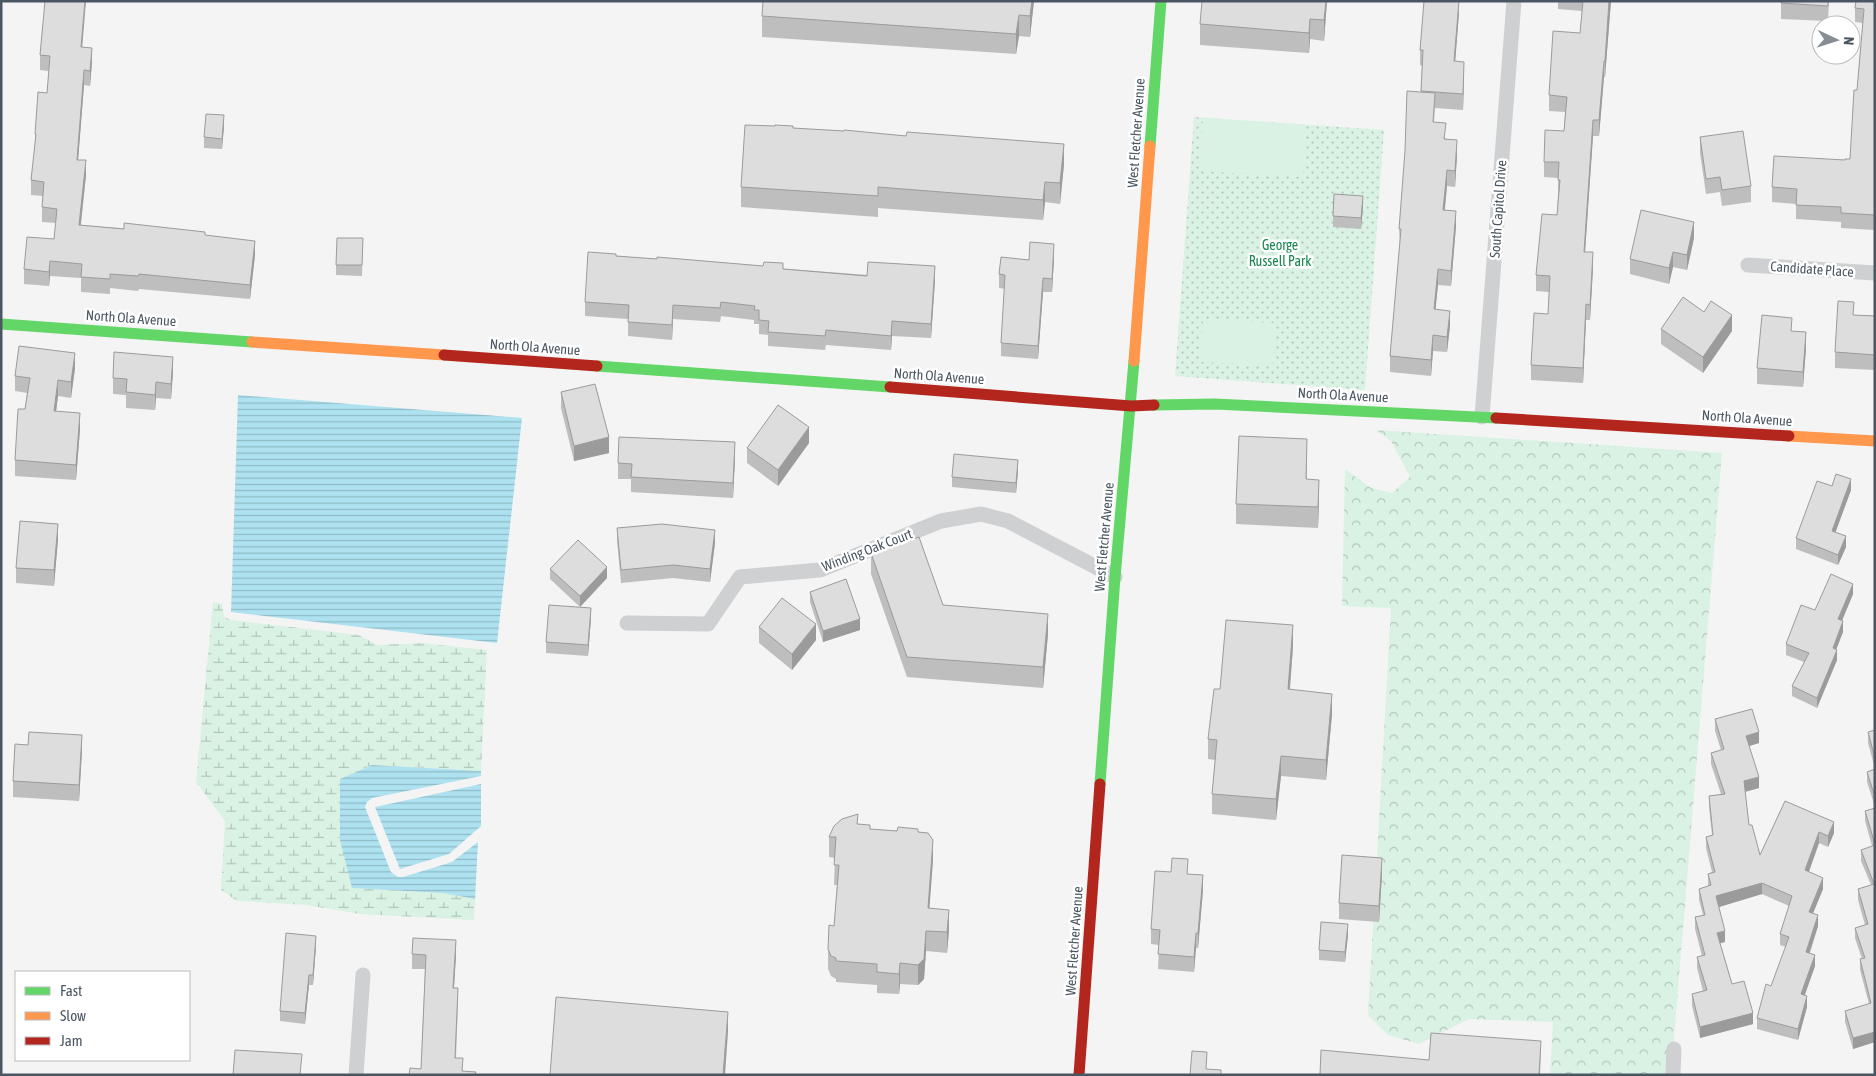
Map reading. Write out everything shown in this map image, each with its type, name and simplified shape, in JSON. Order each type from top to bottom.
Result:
[{"type":"street","name":"West Fletcher Avenue","points":[[1079,1075],[1115,577],[1131,406],[1161,1]]},
{"type":"street","name":"South Capitol Drive","points":[[1482,417],[1514,1]]},
{"type":"street","name":"Candidate Place","points":[[1748,265],[1875,273]]},
{"type":"street","name":"North Ola Avenue","points":[[1,324],[1042,398],[1131,406],[1215,404],[1482,417],[1875,441]]},
{"type":"street","name":"Winding Oak Court","points":[[627,623],[708,624],[740,577],[820,570],[941,521],[981,514],[1008,521],[1115,577]]},
{"type":"street","points":[[356,1075],[364,975]]},
{"type":"street","points":[[1673,1075],[1674,1049]]},
{"type":"green space","name":"George Russell Park","points":[[1194,117],[1384,130],[1365,390],[1175,376]]},
{"type":"green space","points":[[1203,118],[1306,125],[1303,177],[1199,171]]},
{"type":"green space","points":[[1203,319],[1275,323],[1273,366],[1200,362]]},
{"type":"green space","points":[[1376,430],[1722,453],[1671,1075],[1550,1075],[1553,1022],[1469,1019],[1419,1044],[1388,1035],[1368,1015],[1391,608],[1342,606],[1345,469],[1371,488],[1392,493],[1410,477],[1391,441]]},
{"type":"green space","points":[[213,602],[222,604],[224,617],[231,620],[359,635],[377,645],[421,643],[487,650],[481,771],[372,765],[340,779],[352,888],[443,893],[475,899],[474,920],[360,914],[307,905],[237,901],[221,890],[225,821],[196,782]]},
{"type":"water","points":[[238,395],[522,418],[497,643],[231,612]]},
{"type":"water","points":[[372,765],[481,771],[481,776],[372,798],[365,807],[391,872],[398,877],[452,862],[478,842],[475,899],[443,893],[352,888],[340,840],[340,779]]},
{"type":"water","points":[[481,784],[481,826],[449,854],[400,869],[375,807]]},
{"type":"building","points":[[45,1],[85,1],[81,47],[92,48],[90,71],[84,70],[77,160],[86,160],[79,225],[124,229],[124,223],[205,232],[205,235],[255,241],[250,285],[139,274],[138,276],[110,274],[110,279],[81,277],[82,264],[50,261],[49,272],[24,269],[27,237],[54,239],[57,209],[42,207],[44,182],[31,180],[38,92],[47,93],[50,56],[40,55]]},
{"type":"building","points":[[763,1],[1032,1],[1030,16],[1019,15],[1016,34],[762,16]]},
{"type":"building","points":[[1202,1],[1326,1],[1324,20],[1310,19],[1309,33],[1200,24]]},
{"type":"building","points":[[1424,1],[1459,1],[1454,61],[1464,62],[1463,94],[1421,91],[1423,50],[1420,50]]},
{"type":"building","points":[[1583,1],[1609,1],[1599,120],[1593,120],[1584,252],[1593,252],[1590,305],[1586,304],[1583,368],[1531,365],[1534,313],[1548,314],[1550,276],[1536,275],[1542,214],[1557,215],[1560,180],[1558,180],[1559,162],[1544,162],[1545,130],[1564,131],[1567,97],[1549,95],[1553,31],[1580,33]]},
{"type":"building","points":[[1781,1],[1828,1],[1828,6],[1781,3]]},
{"type":"building","points":[[1856,1],[1875,1],[1875,215],[1841,213],[1841,207],[1796,205],[1797,189],[1772,187],[1774,156],[1850,159],[1854,90],[1857,90],[1859,65],[1861,65],[1864,9],[1855,8]]},
{"type":"building","points":[[1407,91],[1435,93],[1433,122],[1446,123],[1444,139],[1457,140],[1455,171],[1447,170],[1443,210],[1456,211],[1451,271],[1438,269],[1434,309],[1450,311],[1447,337],[1433,335],[1431,360],[1390,356],[1401,229],[1399,229]]},
{"type":"building","points":[[206,114],[224,115],[222,139],[204,137]]},
{"type":"building","points":[[745,125],[793,126],[793,128],[844,130],[906,136],[907,132],[1064,144],[1060,183],[1045,182],[1043,200],[878,187],[878,196],[741,187]]},
{"type":"building","points":[[1743,131],[1751,186],[1722,190],[1720,177],[1706,179],[1700,137]]},
{"type":"building","points":[[1334,194],[1363,196],[1361,218],[1333,216]]},
{"type":"building","points":[[1641,210],[1694,222],[1687,255],[1673,252],[1669,268],[1630,259]]},
{"type":"building","points":[[337,238],[363,238],[362,265],[336,265]]},
{"type":"building","points":[[1030,242],[1054,244],[1052,279],[1043,278],[1038,346],[1001,343],[1005,275],[999,274],[1001,257],[1029,260]]},
{"type":"building","points":[[588,252],[616,254],[616,256],[657,259],[657,257],[763,266],[764,262],[783,263],[783,269],[867,276],[868,262],[935,266],[931,324],[892,321],[891,336],[826,330],[825,336],[768,332],[769,321],[759,320],[759,310],[754,310],[755,306],[721,302],[720,308],[673,305],[672,325],[628,322],[629,305],[585,302]]},
{"type":"building","points":[[1683,297],[1704,312],[1711,301],[1732,315],[1703,357],[1661,329]]},
{"type":"building","points":[[1838,301],[1854,302],[1853,315],[1875,316],[1875,355],[1835,352]]},
{"type":"building","points":[[1762,315],[1792,318],[1791,331],[1806,332],[1803,372],[1757,368]]},
{"type":"building","points":[[19,346],[75,353],[71,382],[58,380],[54,411],[80,413],[76,465],[15,460],[18,409],[25,409],[30,378],[15,376]]},
{"type":"building","points":[[114,352],[173,357],[171,384],[156,382],[155,395],[126,392],[127,379],[113,378]]},
{"type":"building","points":[[595,384],[609,437],[574,446],[561,392]]},
{"type":"building","points":[[778,405],[809,427],[778,470],[747,448]]},
{"type":"building","points":[[1239,436],[1307,439],[1306,479],[1319,480],[1318,507],[1236,504]]},
{"type":"building","points":[[619,437],[735,442],[733,483],[631,477],[632,464],[618,463]]},
{"type":"building","points":[[954,454],[1018,460],[1016,483],[952,477]]},
{"type":"building","points":[[1836,474],[1851,479],[1832,531],[1846,536],[1838,555],[1796,538],[1817,481],[1832,486]]},
{"type":"building","points":[[20,521],[58,524],[54,570],[16,568]]},
{"type":"building","points":[[662,524],[715,530],[710,569],[673,565],[621,570],[617,528]]},
{"type":"building","points":[[919,537],[943,605],[1048,614],[1043,667],[907,657],[871,553]]},
{"type":"building","points":[[578,540],[607,567],[580,596],[550,569]]},
{"type":"building","points":[[1831,574],[1853,584],[1838,619],[1843,621],[1833,648],[1837,650],[1817,698],[1792,686],[1809,653],[1786,644],[1801,605],[1815,610]]},
{"type":"building","points":[[846,579],[860,619],[823,631],[810,592]]},
{"type":"building","points":[[782,598],[816,624],[792,654],[759,627]]},
{"type":"building","points":[[549,605],[591,608],[588,645],[546,642]]},
{"type":"building","points":[[1226,620],[1293,625],[1288,689],[1332,694],[1326,760],[1281,756],[1276,799],[1212,794],[1217,740],[1208,739],[1214,689],[1220,689]]},
{"type":"building","points":[[1752,709],[1759,732],[1746,736],[1759,777],[1744,781],[1749,825],[1752,825],[1760,855],[1785,801],[1834,822],[1828,836],[1819,832],[1805,870],[1823,878],[1809,912],[1818,915],[1806,952],[1815,955],[1801,994],[1807,996],[1798,1029],[1757,1018],[1766,984],[1771,986],[1789,937],[1780,934],[1792,896],[1762,883],[1716,896],[1725,931],[1717,933],[1732,984],[1744,981],[1753,1013],[1700,1027],[1692,994],[1707,990],[1697,957],[1705,955],[1695,917],[1705,915],[1699,889],[1711,885],[1708,874],[1715,872],[1706,837],[1713,835],[1709,796],[1725,794],[1711,753],[1724,749],[1715,719]]},
{"type":"building","points":[[1875,730],[1875,758],[1868,732]]},
{"type":"building","points":[[29,732],[82,735],[79,785],[13,781],[15,744],[28,745]]},
{"type":"building","points":[[1875,769],[1875,797],[1867,772]]},
{"type":"building","points":[[1875,808],[1875,844],[1865,811]]},
{"type":"building","points":[[858,814],[857,824],[870,825],[870,829],[897,831],[898,827],[918,829],[918,832],[928,833],[933,840],[928,908],[949,910],[947,932],[926,931],[924,959],[918,965],[900,963],[899,974],[877,972],[877,964],[836,961],[836,958],[831,956],[828,949],[829,925],[834,926],[839,865],[834,865],[836,837],[829,837],[834,826],[842,819]]},
{"type":"building","points":[[1875,845],[1875,1032],[1853,1038],[1845,1011],[1871,1003],[1860,959],[1865,958],[1855,928],[1868,924],[1858,889],[1874,884],[1861,850]]},
{"type":"building","points":[[1342,855],[1382,858],[1379,906],[1339,903]]},
{"type":"building","points":[[1172,858],[1188,859],[1187,874],[1203,875],[1194,957],[1158,954],[1160,930],[1151,929],[1155,871],[1171,872]]},
{"type":"building","points":[[1321,922],[1348,924],[1345,952],[1319,950]]},
{"type":"building","points":[[286,933],[316,936],[313,975],[309,975],[305,1013],[280,1011]]},
{"type":"building","points":[[413,938],[456,940],[453,988],[458,988],[455,1058],[463,1058],[462,1071],[476,1072],[475,1075],[409,1075],[410,1068],[421,1069],[426,955],[412,954]]},
{"type":"building","points":[[556,997],[728,1012],[723,1075],[550,1075]]},
{"type":"building","points":[[1431,1033],[1541,1041],[1539,1075],[1320,1075],[1321,1050],[1429,1060]]},
{"type":"building","points":[[235,1050],[302,1054],[300,1075],[233,1075]]},
{"type":"building","points":[[1192,1051],[1207,1052],[1206,1069],[1221,1070],[1221,1075],[1190,1075]]},
{"type":"traffic: fast","points":[[1150,146],[1161,1]]},
{"type":"traffic: fast","points":[[1,324],[252,342]]},
{"type":"traffic: fast","points":[[1100,784],[1115,577],[1134,361]]},
{"type":"traffic: fast","points":[[597,366],[890,387]]},
{"type":"traffic: fast","points":[[1154,405],[1215,404],[1496,418]]},
{"type":"traffic: slow","points":[[1134,361],[1150,146]]},
{"type":"traffic: slow","points":[[252,342],[444,355]]},
{"type":"traffic: slow","points":[[1789,436],[1875,441]]},
{"type":"traffic: jam","points":[[444,355],[597,366]]},
{"type":"traffic: jam","points":[[890,387],[1131,406],[1154,405]]},
{"type":"traffic: jam","points":[[1496,418],[1789,436]]},
{"type":"traffic: jam","points":[[1079,1075],[1100,784]]}]
